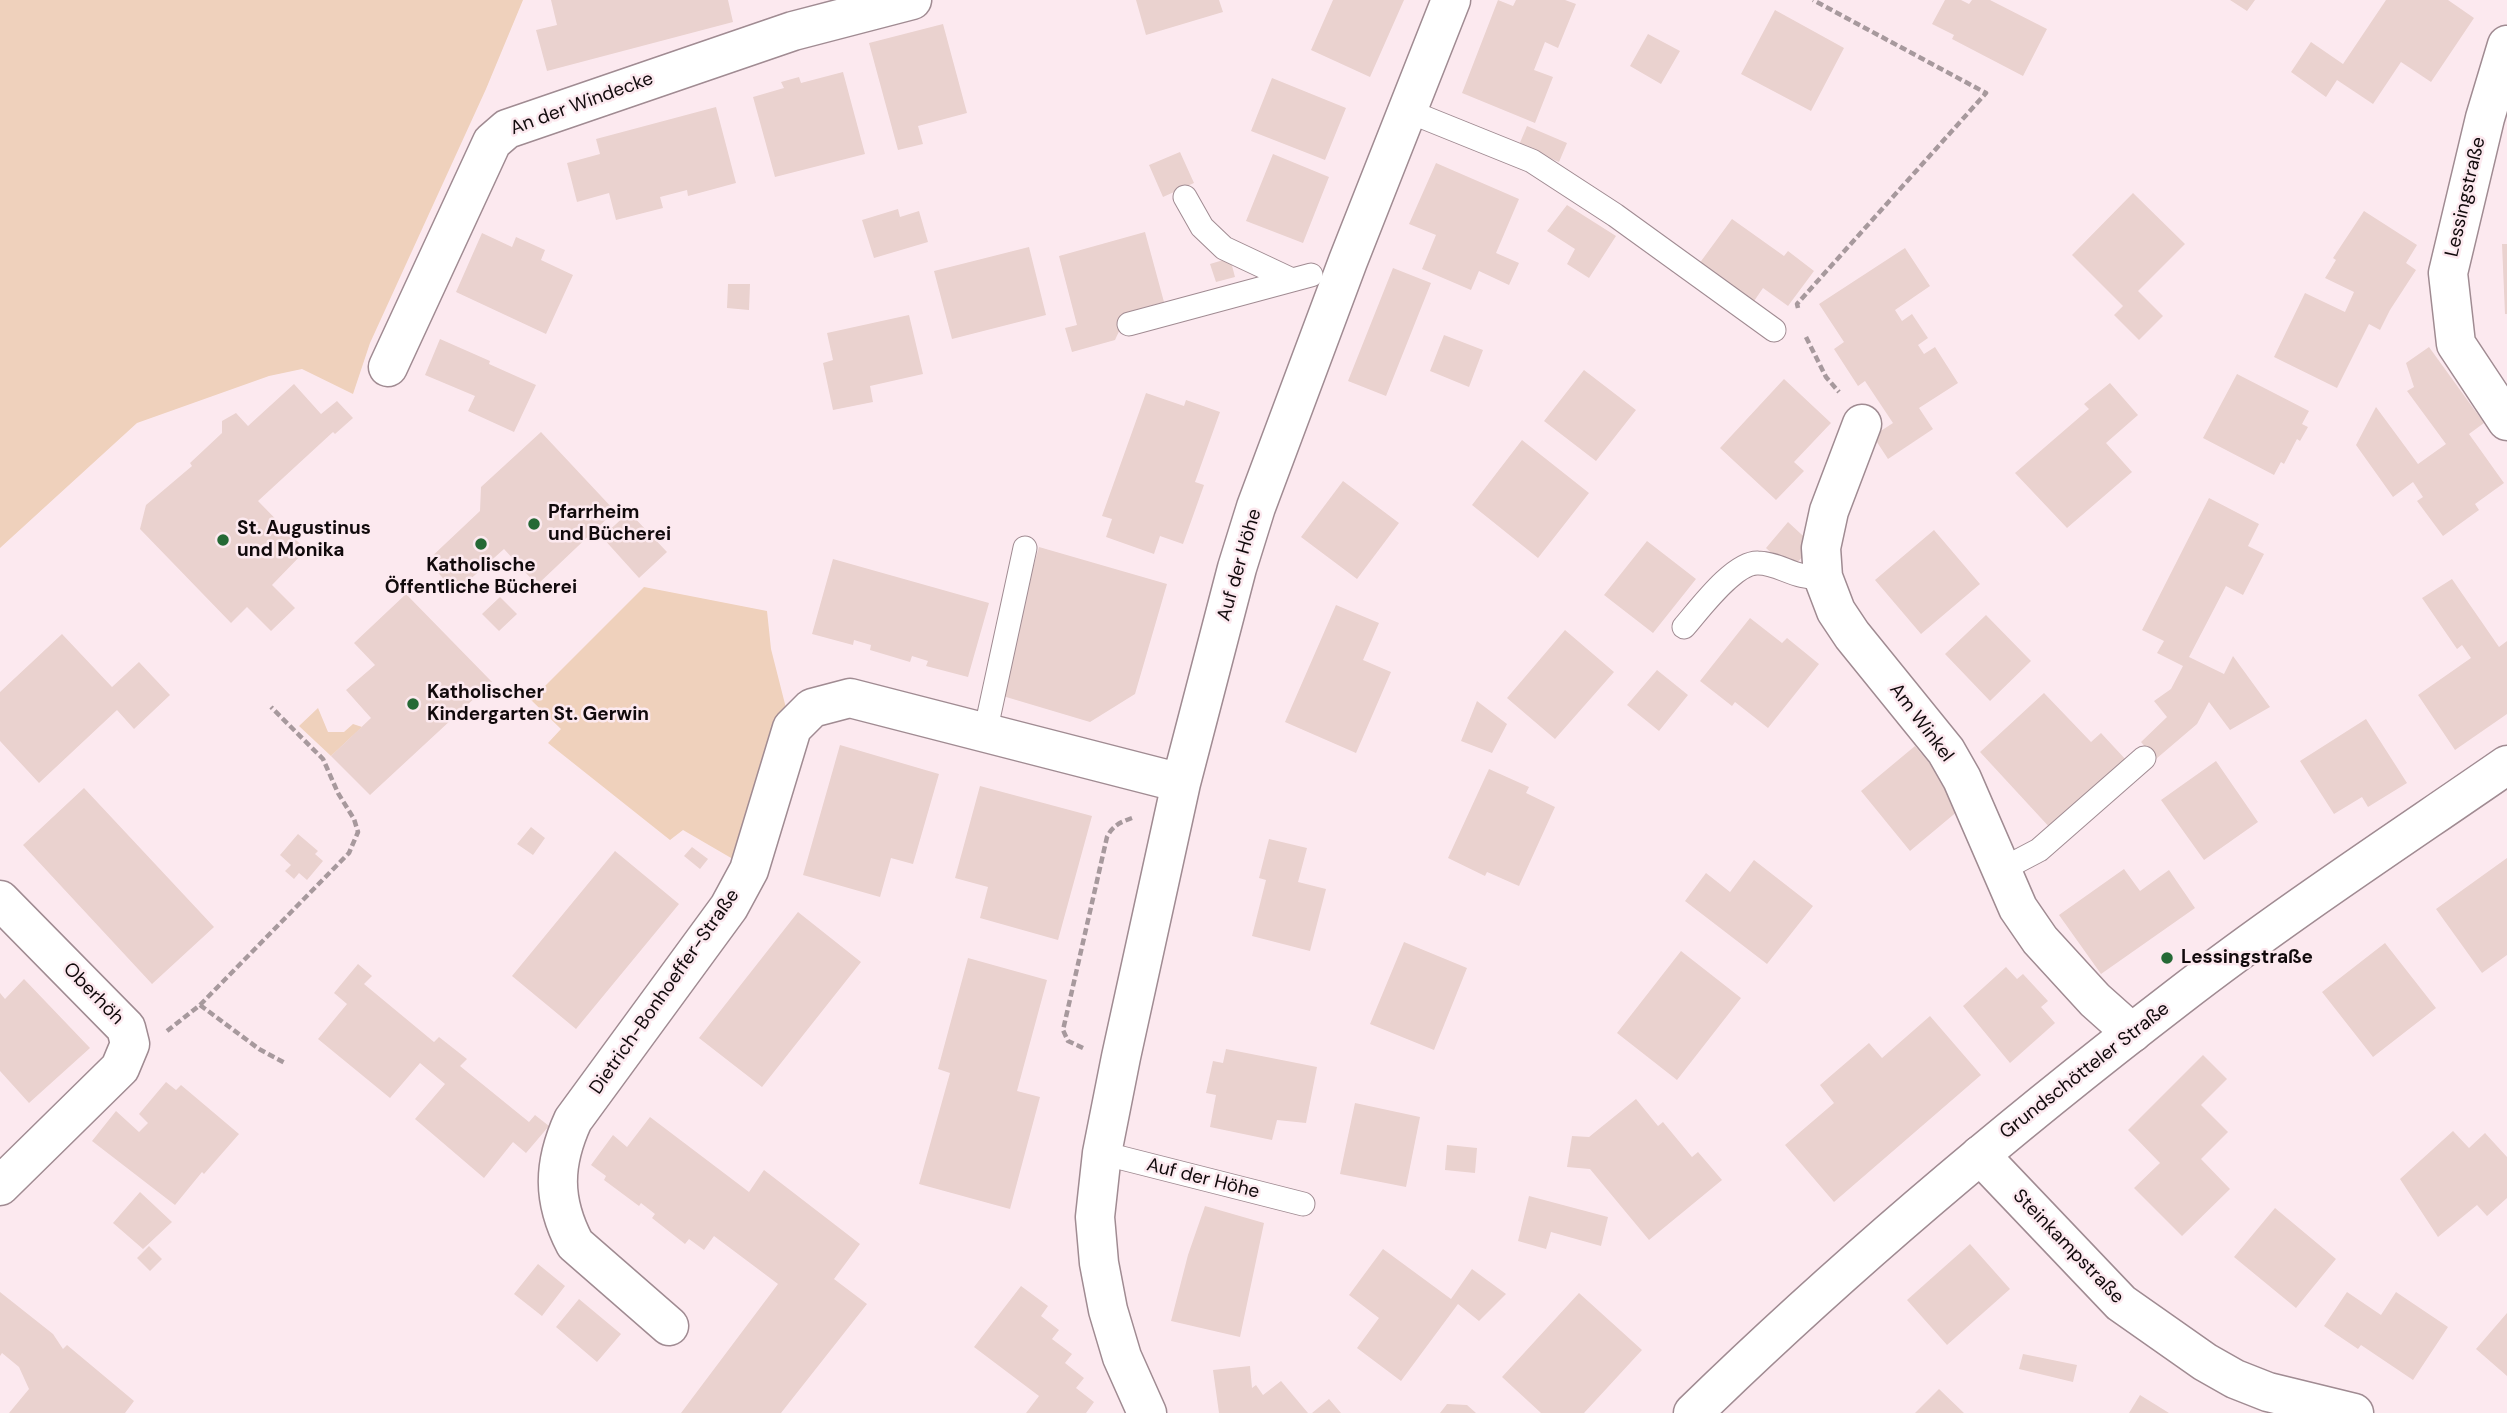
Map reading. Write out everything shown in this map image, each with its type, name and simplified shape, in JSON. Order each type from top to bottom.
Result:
[{"type":"street","name":"An der Windecke","points":[[388,367],[492,142],[507,129],[793,31],[912,0]]},
{"type":"street","name":"Auf der Höhe","points":[[1147,1413],[1122,1357],[1108,1310],[1099,1263],[1095,1217],[1102,1153],[1121,1057],[1178,798],[1237,568],[1256,507],[1451,0]]},
{"type":"street","name":"Lessingstraße","points":[[2507,46],[2485,118],[2448,273],[2456,344],[2507,421]]},
{"type":"street","name":"Am Winkel","points":[[1862,424],[1829,511],[1821,548],[1823,578],[1836,611],[1852,635],[1946,751],[1962,779],[2018,908],[2040,940],[2095,1000],[2132,1033]]},
{"type":"street","name":"Dietrich-Bonhoeffer-Straße","points":[[668,1326],[575,1244],[560,1208],[557,1168],[563,1142],[573,1120],[729,907],[749,870],[792,727],[812,708],[850,698],[985,733],[1178,798]]},
{"type":"street","name":"Grundschötteler Straße","points":[[1693,1413],[1793,1316],[1980,1154],[2203,978],[2507,765]]},
{"type":"street","name":"Oberhöh","points":[[0,900],[126,1028],[130,1044],[120,1068],[0,1186]]},
{"type":"street","name":"Steinkampstraße","points":[[1980,1154],[2121,1303],[2204,1362],[2235,1379],[2268,1392],[2354,1413]]},
{"type":"lane","points":[[1408,111],[1532,161],[1615,215],[1774,330]]},
{"type":"lane","points":[[1129,324],[1301,278],[1224,248],[1202,227],[1185,197]]},
{"type":"lane","points":[[985,733],[1025,548]]},
{"type":"lane","points":[[1684,627],[1726,580],[1744,566],[1758,562],[1808,579],[1823,578]]},
{"type":"lane","points":[[2001,870],[2017,864],[2039,850],[2144,758]]},
{"type":"lane","name":"Auf der Höhe","points":[[1102,1153],[1303,1204]]},
{"type":"path","points":[[1800,316],[1797,304],[1986,93],[1813,0]]},
{"type":"path","points":[[1803,328],[1806,340],[1826,376],[1862,424]]},
{"type":"path","points":[[130,1044],[163,1035],[200,1005],[349,853],[358,832],[323,759],[271,707]]},
{"type":"path","points":[[1121,1057],[1079,1048],[1068,1041],[1063,1030],[1107,836],[1111,828],[1120,822],[1178,798]]},
{"type":"path","points":[[200,1005],[259,1049],[285,1063]]},
{"type":"shaded area","points":[[0,0],[523,0],[486,89],[370,343],[353,394],[302,369],[269,376],[137,423],[0,548]]},
{"type":"shaded area","points":[[644,587],[767,611],[771,649],[786,708],[764,755],[738,862],[683,830],[670,840],[548,743],[561,729],[531,700]]},
{"type":"shaded area","points":[[318,708],[328,732],[344,732],[353,724],[362,727],[331,756],[299,726]]},
{"type":"building","points":[[551,0],[728,0],[733,22],[547,71],[536,30],[557,25]]},
{"type":"building","points":[[1136,0],[1219,0],[1223,12],[1146,35]]},
{"type":"building","points":[[1333,0],[1404,0],[1370,77],[1311,50]]},
{"type":"building","points":[[1498,0],[1513,6],[1516,0],[1565,0],[1576,4],[1558,48],[1545,42],[1534,70],[1553,77],[1535,123],[1462,93]]},
{"type":"building","points":[[1945,0],[1961,0],[1969,4],[1972,0],[1990,0],[2047,29],[2023,76],[1952,39],[1954,35],[1932,24]]},
{"type":"building","points":[[2230,0],[2255,0],[2247,11]]},
{"type":"building","points":[[2386,0],[2448,0],[2474,18],[2431,82],[2401,62],[2373,104],[2337,80],[2326,97],[2291,72],[2311,42],[2343,64]]},
{"type":"building","points":[[1775,10],[1844,48],[1811,111],[1741,74]]},
{"type":"building","points":[[943,24],[967,113],[918,126],[923,144],[898,150],[869,43]]},
{"type":"building","points":[[1648,34],[1680,51],[1661,84],[1630,66]]},
{"type":"building","points":[[843,72],[865,154],[775,177],[753,97],[784,88],[781,82],[799,77],[801,83]]},
{"type":"building","points":[[1272,78],[1346,108],[1325,160],[1251,131]]},
{"type":"building","points":[[716,107],[736,183],[688,196],[687,190],[660,197],[663,208],[616,220],[609,193],[577,202],[567,163],[600,154],[596,139]]},
{"type":"building","points":[[1527,126],[1567,143],[1559,162],[1519,145]]},
{"type":"building","points":[[1180,152],[1194,183],[1163,197],[1149,165]]},
{"type":"building","points":[[1273,154],[1329,177],[1303,243],[1246,221]]},
{"type":"building","points":[[1436,163],[1519,199],[1496,253],[1519,263],[1509,285],[1479,271],[1471,290],[1422,269],[1436,235],[1409,224]]},
{"type":"building","points":[[2133,193],[2185,244],[2138,291],[2163,316],[2139,340],[2114,315],[2123,306],[2072,255]]},
{"type":"building","points":[[1567,205],[1616,236],[1589,278],[1567,264],[1575,249],[1547,231]]},
{"type":"building","points":[[898,209],[900,217],[919,211],[928,242],[874,258],[862,220]]},
{"type":"building","points":[[2364,211],[2417,245],[2406,263],[2416,270],[2380,330],[2369,324],[2337,388],[2274,357],[2305,293],[2345,312],[2354,292],[2325,278],[2336,260],[2333,258]]},
{"type":"building","points":[[1732,219],[1784,256],[1788,251],[1814,271],[1788,306],[1763,288],[1750,307],[1696,268]]},
{"type":"building","points":[[1145,232],[1164,302],[1128,312],[1115,340],[1072,352],[1065,328],[1077,325],[1059,256]]},
{"type":"building","points":[[482,233],[512,247],[516,237],[545,250],[541,260],[573,275],[546,334],[456,292]]},
{"type":"building","points":[[2502,244],[2507,244],[2507,314],[2505,314]]},
{"type":"building","points":[[1029,247],[1046,315],[952,339],[934,271]]},
{"type":"building","points":[[1905,248],[1930,286],[1895,310],[1902,321],[1912,314],[1928,338],[1918,345],[1924,354],[1935,347],[1958,383],[1919,408],[1933,429],[1888,459],[1873,436],[1893,423],[1865,381],[1858,386],[1834,349],[1844,342],[1819,304]]},
{"type":"building","points":[[1230,258],[1235,277],[1216,282],[1210,264]]},
{"type":"building","points":[[1393,268],[1431,283],[1386,396],[1348,381]]},
{"type":"building","points":[[728,284],[750,284],[749,310],[727,308]]},
{"type":"building","points":[[909,315],[923,374],[870,386],[873,402],[833,410],[823,363],[833,360],[827,333]]},
{"type":"building","points":[[1444,335],[1483,350],[1469,387],[1430,371]]},
{"type":"building","points":[[440,339],[536,385],[514,432],[468,411],[475,396],[425,375]]},
{"type":"building","points":[[2429,347],[2484,423],[2469,434],[2504,483],[2475,504],[2479,510],[2443,536],[2417,501],[2423,497],[2413,482],[2393,497],[2356,445],[2376,407],[2418,464],[2446,444],[2407,391],[2414,387],[2406,363]]},
{"type":"building","points":[[1584,370],[1636,410],[1596,461],[1544,421]]},
{"type":"building","points":[[2237,374],[2309,411],[2302,424],[2308,427],[2274,475],[2203,438]]},
{"type":"building","points":[[1784,379],[1831,423],[1794,462],[1804,471],[1776,500],[1720,448]]},
{"type":"building","points":[[2110,383],[2138,415],[2106,443],[2132,472],[2067,528],[2015,473],[2089,409],[2084,404]]},
{"type":"building","name":"St. Augustinus und Monika","points":[[294,384],[321,414],[337,401],[353,418],[335,434],[333,432],[258,501],[306,550],[272,585],[295,608],[271,631],[247,607],[231,623],[140,529],[146,505],[192,466],[190,463],[222,433],[222,421],[236,413],[248,426]]},
{"type":"building","points":[[1146,393],[1184,406],[1186,400],[1220,412],[1195,482],[1204,485],[1183,544],[1160,536],[1154,554],[1106,537],[1112,519],[1102,516]]},
{"type":"building","name":"Pfarrheim und Bücherei","points":[[541,432],[615,511],[537,585],[504,549],[456,592],[427,561],[480,511],[481,487]]},
{"type":"building","points":[[1522,440],[1589,493],[1538,558],[1472,505]]},
{"type":"building","points":[[1343,481],[1399,523],[1357,579],[1301,537]]},
{"type":"building","points":[[2209,498],[2259,524],[2248,546],[2264,554],[2243,595],[2226,586],[2189,657],[2224,674],[2233,656],[2270,707],[2230,730],[2209,702],[2197,724],[2156,759],[2141,742],[2167,717],[2154,701],[2171,689],[2183,666],[2157,653],[2164,641],[2142,630]]},
{"type":"building","points":[[629,512],[667,552],[639,578],[602,537]]},
{"type":"building","points":[[1788,522],[1813,545],[1795,565],[1780,561],[1766,548]]},
{"type":"building","points":[[1934,530],[1980,584],[1921,634],[1875,580]]},
{"type":"building","points":[[1647,541],[1696,579],[1653,633],[1604,595]]},
{"type":"building","points":[[1039,547],[1167,584],[1135,694],[1090,722],[996,694]]},
{"type":"building","points":[[833,559],[989,603],[968,677],[926,666],[928,661],[912,656],[910,662],[870,650],[871,645],[854,640],[853,645],[812,634]]},
{"type":"building","points":[[2452,579],[2499,647],[2507,641],[2507,714],[2455,750],[2418,695],[2471,658],[2462,645],[2457,649],[2422,598]]},
{"type":"building","name":"Katholischer Kindergarten St. Gerwin","points":[[406,594],[492,682],[370,795],[331,756],[371,718],[346,690],[375,665],[354,643]]},
{"type":"building","points":[[500,597],[517,614],[499,631],[482,614]]},
{"type":"building","points":[[1336,605],[1379,623],[1363,660],[1391,672],[1356,753],[1285,722]]},
{"type":"building","points":[[1986,615],[2031,661],[1990,701],[1945,654]]},
{"type":"building","points":[[1750,618],[1782,643],[1787,638],[1819,664],[1768,728],[1735,702],[1732,706],[1700,681]]},
{"type":"building","points":[[1565,630],[1614,672],[1555,739],[1507,698]]},
{"type":"building","points":[[62,634],[112,687],[139,662],[170,695],[134,729],[117,710],[39,783],[0,741],[0,692]]},
{"type":"building","points":[[1657,670],[1688,695],[1659,731],[1627,705]]},
{"type":"building","points":[[2044,693],[2091,742],[2101,733],[2127,761],[2052,830],[1980,752]]},
{"type":"building","points":[[1477,701],[1507,724],[1492,753],[1461,741]]},
{"type":"building","points":[[2366,719],[2407,783],[2368,807],[2362,797],[2334,814],[2300,761]]},
{"type":"building","points":[[840,745],[939,774],[913,864],[891,858],[880,897],[803,875]]},
{"type":"building","points":[[1915,746],[1965,805],[1910,851],[1861,791]]},
{"type":"building","points":[[2216,761],[2258,822],[2204,860],[2161,800]]},
{"type":"building","points":[[1489,769],[1529,787],[1526,793],[1555,807],[1519,886],[1487,872],[1485,876],[1448,858]]},
{"type":"building","points":[[980,786],[1092,816],[1058,940],[980,918],[988,887],[955,878]]},
{"type":"building","points":[[84,788],[214,927],[152,984],[23,845]]},
{"type":"building","points":[[531,827],[545,838],[533,855],[517,844]]},
{"type":"building","points":[[298,834],[318,851],[315,854],[323,861],[307,880],[299,873],[294,879],[285,871],[291,865],[280,855]]},
{"type":"building","points":[[1269,839],[1307,848],[1298,882],[1326,889],[1310,951],[1252,936],[1266,880],[1259,878]]},
{"type":"building","points":[[692,847],[708,859],[700,869],[684,856]]},
{"type":"building","points":[[615,851],[679,904],[576,1029],[512,976]]},
{"type":"building","points":[[2507,858],[2507,955],[2482,973],[2436,909]]},
{"type":"building","points":[[1754,860],[1813,906],[1767,964],[1685,901],[1706,873],[1730,892]]},
{"type":"building","points":[[2124,869],[2140,891],[2169,870],[2195,908],[2101,974],[2059,915]]},
{"type":"building","points":[[798,912],[861,962],[762,1087],[699,1038]]},
{"type":"building","points":[[1404,942],[1467,968],[1434,1050],[1370,1024]]},
{"type":"building","points":[[2385,943],[2436,1008],[2373,1057],[2322,992]]},
{"type":"building","points":[[1681,951],[1741,998],[1677,1080],[1617,1033]]},
{"type":"building","points":[[968,958],[1047,980],[1017,1091],[1040,1097],[1010,1209],[919,1184],[950,1073],[938,1069]]},
{"type":"building","points":[[358,964],[372,976],[364,984],[434,1042],[439,1037],[467,1059],[460,1066],[529,1122],[535,1115],[549,1126],[526,1153],[513,1142],[484,1178],[415,1119],[445,1084],[420,1063],[390,1098],[318,1039],[347,1004],[334,993]]},
{"type":"building","points":[[2006,967],[2017,979],[2023,974],[2048,1001],[2041,1007],[2055,1023],[2010,1063],[1963,1006]]},
{"type":"building","points":[[24,979],[90,1048],[29,1103],[0,1071],[0,993],[5,999]]},
{"type":"building","points":[[1930,1016],[1981,1075],[1834,1202],[1785,1145],[1834,1103],[1820,1085],[1869,1043],[1882,1058]]},
{"type":"building","points":[[1226,1049],[1317,1067],[1306,1123],[1277,1120],[1272,1140],[1210,1127],[1216,1095],[1206,1093],[1213,1061],[1223,1063]]},
{"type":"building","points":[[2203,1055],[2227,1079],[2201,1105],[2228,1132],[2201,1159],[2230,1189],[2182,1236],[2134,1188],[2160,1163],[2128,1130]]},
{"type":"building","points":[[166,1082],[176,1090],[181,1085],[239,1134],[175,1205],[92,1141],[116,1111],[139,1132],[148,1123],[139,1114]]},
{"type":"building","points":[[1636,1099],[1658,1126],[1663,1122],[1692,1157],[1698,1152],[1722,1180],[1649,1240],[1590,1169],[1567,1167],[1572,1136],[1589,1137]]},
{"type":"building","points":[[1355,1103],[1420,1117],[1406,1187],[1340,1174]]},
{"type":"building","points":[[650,1117],[749,1192],[764,1170],[860,1244],[834,1279],[867,1304],[781,1413],[681,1413],[778,1284],[714,1236],[704,1250],[689,1239],[685,1244],[652,1218],[655,1214],[641,1203],[639,1206],[604,1180],[606,1176],[591,1165],[613,1135],[627,1147]]},
{"type":"building","points":[[2453,1131],[2469,1148],[2485,1133],[2507,1157],[2507,1198],[2487,1216],[2477,1205],[2438,1237],[2400,1179]]},
{"type":"building","points":[[1447,1145],[1477,1148],[1475,1173],[1445,1170]]},
{"type":"building","points":[[140,1192],[172,1222],[143,1249],[113,1223]]},
{"type":"building","points":[[1529,1196],[1608,1217],[1601,1246],[1551,1232],[1546,1249],[1518,1241]]},
{"type":"building","points":[[1205,1206],[1264,1223],[1240,1337],[1171,1321],[1188,1255]]},
{"type":"building","points":[[2275,1208],[2336,1259],[2296,1308],[2234,1257]]},
{"type":"building","points":[[1970,1244],[2010,1289],[1947,1345],[1907,1300]]},
{"type":"building","points":[[149,1246],[162,1259],[150,1271],[137,1258]]},
{"type":"building","points":[[1383,1249],[1451,1299],[1472,1269],[1506,1294],[1479,1321],[1458,1304],[1401,1381],[1357,1348],[1379,1318],[1349,1295]]},
{"type":"building","points":[[538,1264],[565,1286],[542,1316],[514,1294]]},
{"type":"building","points":[[1021,1286],[1048,1306],[1041,1316],[1059,1330],[1052,1339],[1072,1354],[1065,1363],[1084,1378],[1076,1388],[1094,1402],[1086,1413],[1026,1413],[1039,1396],[974,1347]]},
{"type":"building","points":[[0,1292],[53,1334],[63,1349],[67,1345],[134,1401],[125,1413],[9,1413],[29,1389],[19,1367],[2,1353],[0,1356]]},
{"type":"building","points":[[2347,1292],[2381,1315],[2396,1292],[2448,1327],[2413,1380],[2361,1345],[2358,1349],[2324,1326]]},
{"type":"building","points":[[1579,1293],[1642,1350],[1584,1413],[1541,1413],[1502,1377]]},
{"type":"building","points":[[579,1299],[621,1334],[597,1362],[556,1327]]},
{"type":"building","points":[[2507,1313],[2507,1376],[2476,1349]]},
{"type":"building","points":[[2023,1354],[2077,1365],[2073,1382],[2019,1369]]},
{"type":"building","points":[[1250,1366],[1252,1388],[1256,1385],[1263,1395],[1281,1381],[1308,1413],[1219,1413],[1213,1370]]},
{"type":"building","points":[[1939,1389],[1964,1413],[1915,1413]]},
{"type":"building","points":[[2140,1395],[2169,1413],[2129,1413]]},
{"type":"building","points":[[1329,1399],[1341,1413],[1312,1413]]},
{"type":"building","points":[[1447,1404],[1467,1405],[1476,1413],[1440,1413]]},
{"type":"place","name":"Pfarrheim und Bücherei","points":[[534,524]]},
{"type":"place","name":"St. Augustinus und Monika","points":[[223,540]]},
{"type":"place","name":"Katholische Öffentliche Bücherei","points":[[481,544]]},
{"type":"place","name":"Katholischer Kindergarten St. Gerwin","points":[[413,704]]},
{"type":"place","name":"Lessingstraße","points":[[2167,958]]}]
